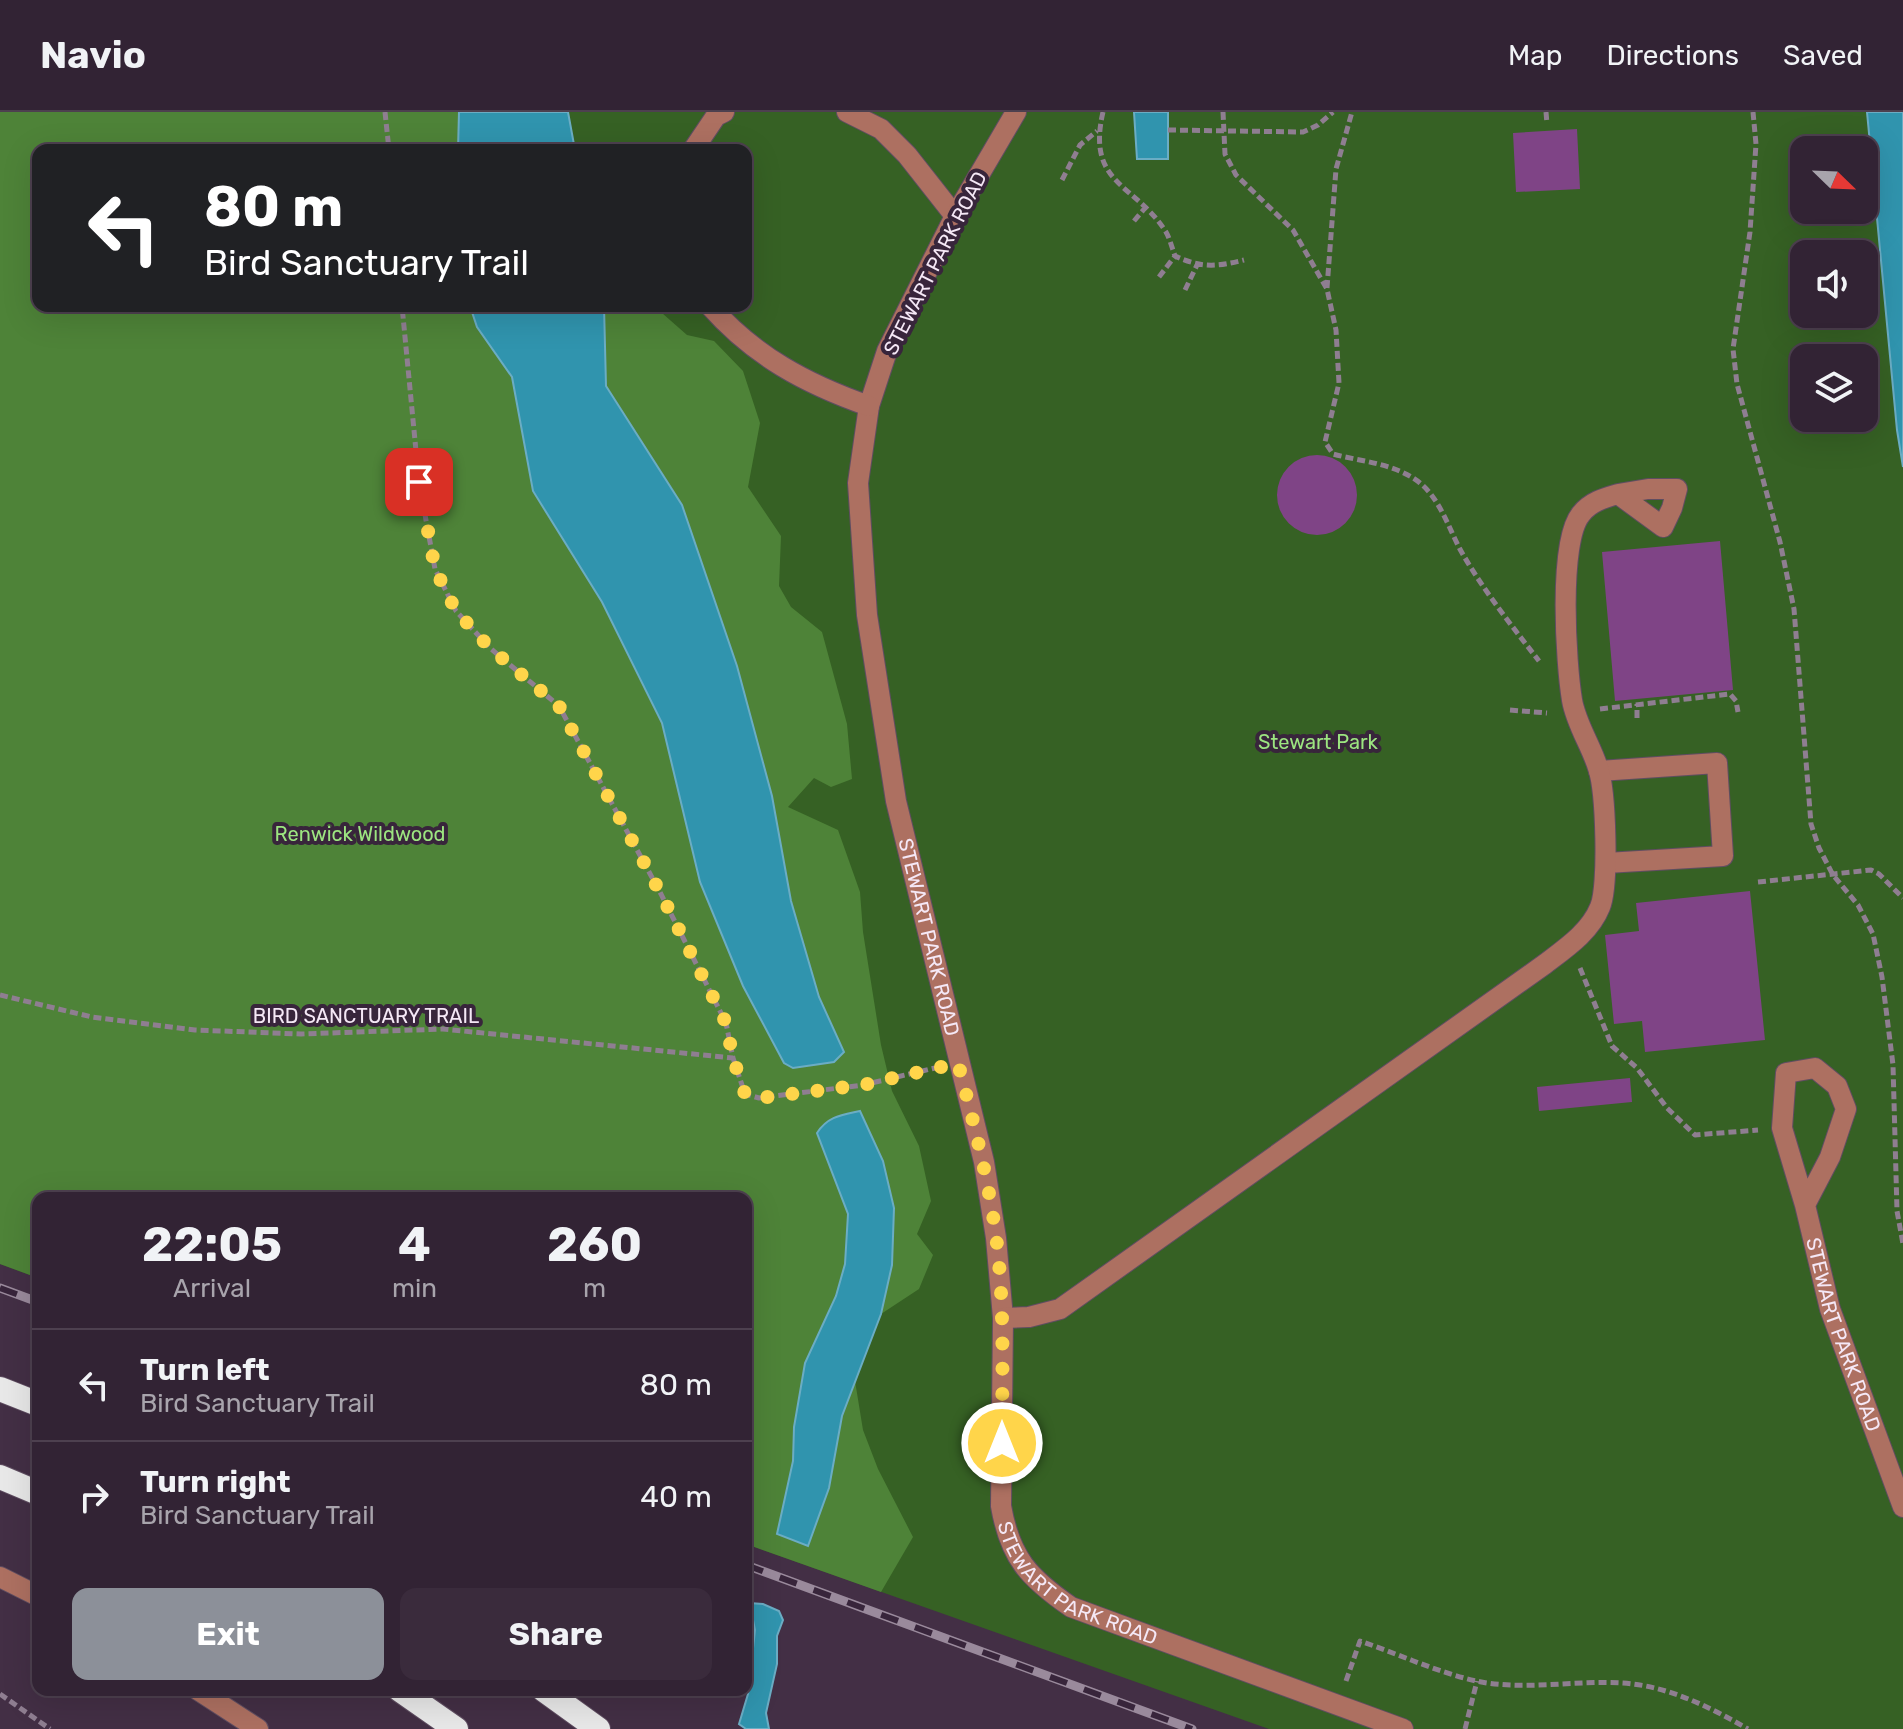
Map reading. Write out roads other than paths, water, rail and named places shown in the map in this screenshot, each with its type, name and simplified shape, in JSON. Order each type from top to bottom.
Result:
[{"type":"highway","points":[[0,1389],[32,1402]]},
{"type":"highway","points":[[0,1477],[32,1490]]},
{"type":"highway","points":[[409,1696],[456,1729]]},
{"type":"highway","points":[[552,1696],[598,1729]]},
{"type":"street","points":[[697,144],[716,116],[724,112]]},
{"type":"street","points":[[847,112],[881,129],[907,155],[955,216]]},
{"type":"street","name":"STEWART PARK ROAD","points":[[1016,112],[955,216],[887,351],[869,406],[858,483],[867,615],[896,801],[986,1177],[996,1238],[1003,1318],[1001,1506],[1005,1529],[1016,1556],[1028,1573],[1071,1607],[1367,1723],[1403,1729]]},
{"type":"street","points":[[715,312],[777,364],[823,390],[869,406]]},
{"type":"street","points":[[1003,1318],[1029,1317],[1060,1309],[1569,945],[1590,925],[1601,905],[1606,863],[1599,771],[1573,703],[1566,599],[1571,535],[1580,514],[1597,500],[1618,494]]},
{"type":"street","points":[[1599,771],[1717,763],[1723,856],[1606,863]]},
{"type":"street","name":"STEWART PARK ROAD","points":[[1805,1205],[1830,1157],[1846,1109],[1837,1086],[1815,1068],[1786,1073],[1782,1128],[1805,1205],[1830,1309],[1903,1507]]},
{"type":"street","points":[[0,1577],[32,1593]]},
{"type":"street","points":[[207,1696],[258,1729]]},
{"type":"water","points":[[459,112],[568,112],[574,144],[458,144]]},
{"type":"water","points":[[1134,112],[1168,112],[1168,159],[1137,159]]},
{"type":"water","points":[[1867,112],[1903,112],[1903,467],[1878,224],[1878,136],[1869,136]]},
{"type":"water","points":[[472,312],[604,312],[606,386],[682,505],[737,666],[772,796],[791,901],[819,997],[844,1052],[834,1062],[793,1068],[784,1063],[743,986],[700,882],[662,723],[602,602],[533,491],[512,377],[477,327]]},
{"type":"water","points":[[860,1111],[883,1161],[894,1208],[892,1265],[881,1314],[842,1416],[829,1488],[808,1546],[777,1534],[793,1461],[794,1427],[805,1363],[836,1296],[845,1264],[848,1214],[817,1133],[831,1120]]},
{"type":"water","points":[[752,1603],[779,1611],[783,1620],[777,1636],[777,1664],[766,1713],[769,1729],[746,1729],[739,1724],[747,1696],[752,1696]]},
{"type":"railway","points":[[0,1288],[32,1300]]},
{"type":"railway","points":[[752,1567],[1192,1729]]},
{"type":"park label","name":"Stewart Park","points":[[1318,742]]},
{"type":"park label","name":"Renwick Wildwood","points":[[360,834]]}]
